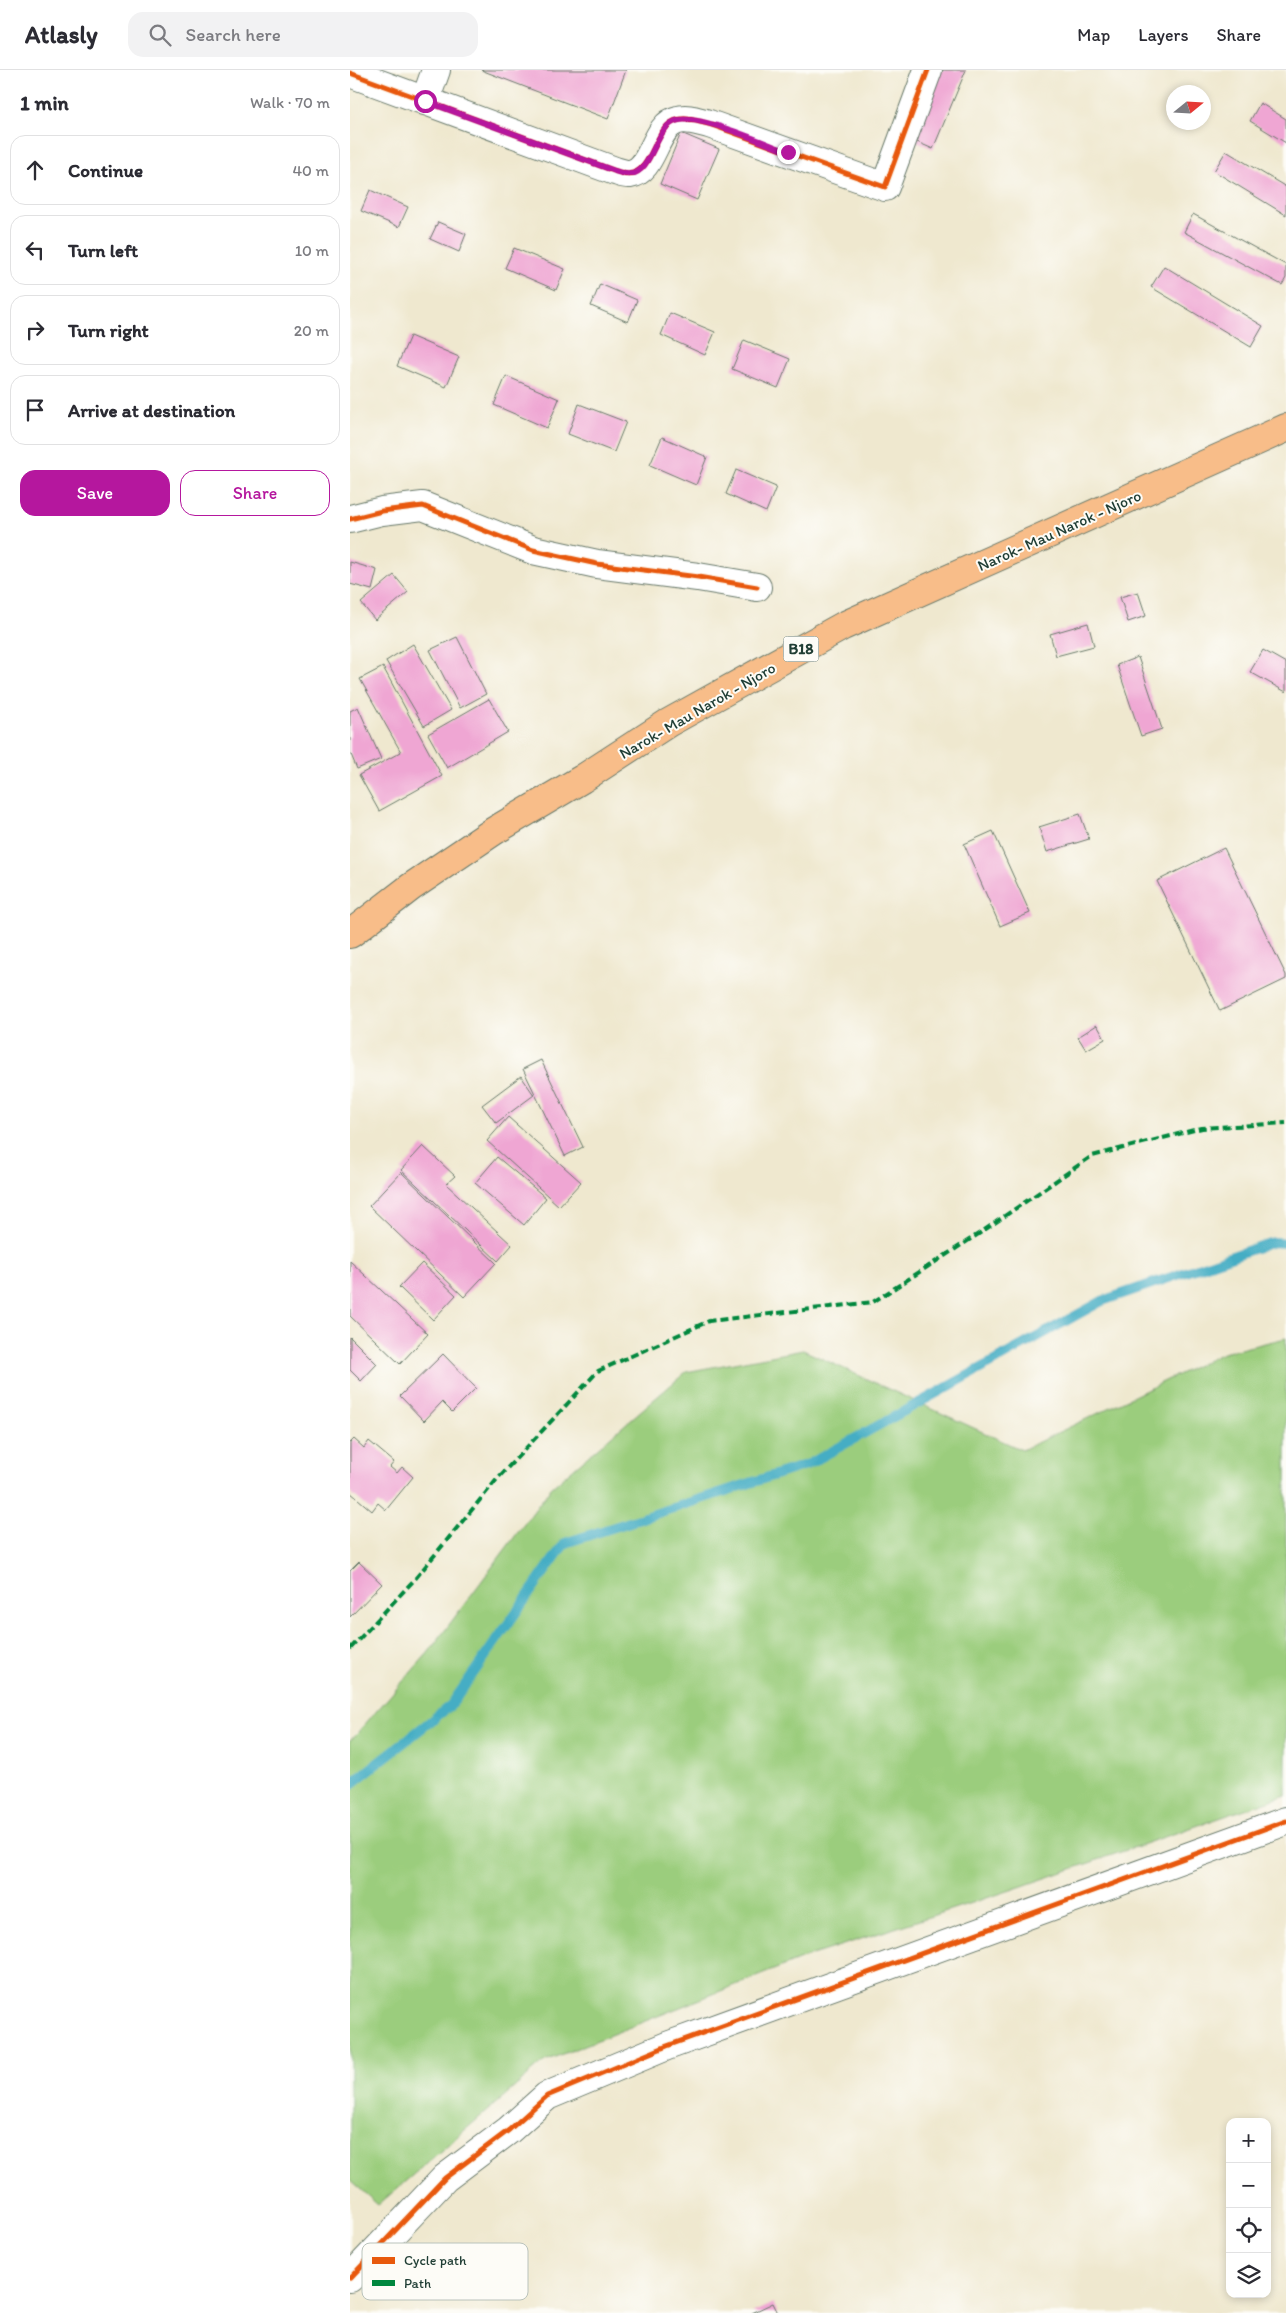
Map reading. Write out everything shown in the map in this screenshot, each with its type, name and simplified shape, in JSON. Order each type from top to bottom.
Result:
[{"type":"highway","name":"Narok- Mau Narok - Njoro","points":[[350,934],[411,888],[494,831],[582,779],[668,723],[843,626],[1286,428]]},
{"type":"street","points":[[425,101],[436,70]]},
{"type":"street","points":[[350,73],[615,171],[630,174],[641,168],[662,132],[676,120],[688,119],[780,148],[885,187],[928,70]]},
{"type":"street","points":[[350,519],[382,511],[423,506],[533,550],[597,564],[698,577],[757,587]]},
{"type":"street","points":[[383,2243],[445,2178],[509,2130],[547,2096],[667,2046],[1286,1821]]},
{"type":"street","points":[[350,2278],[362,2265]]},
{"type":"green space","points":[[1286,1338],[1286,1795],[1005,1892],[806,1957],[545,2061],[378,2205],[350,2180],[350,1741],[428,1653],[551,1488],[686,1372],[803,1350],[1022,1450],[1223,1353]]},
{"type":"building","points":[[481,70],[626,70],[608,119]]},
{"type":"building","points":[[937,70],[966,70],[933,149],[908,138]]},
{"type":"building","points":[[1260,103],[1286,119],[1286,143],[1250,121]]},
{"type":"building","points":[[681,133],[719,149],[697,200],[660,184]]},
{"type":"building","points":[[1226,151],[1286,187],[1286,215],[1214,171]]},
{"type":"building","points":[[370,190],[408,207],[399,227],[361,211]]},
{"type":"building","points":[[1193,214],[1286,265],[1286,278],[1282,285],[1184,232]]},
{"type":"building","points":[[438,222],[466,234],[459,252],[430,239]]},
{"type":"building","points":[[514,248],[565,269],[556,290],[505,268]]},
{"type":"building","points":[[1164,266],[1263,326],[1251,347],[1151,287]]},
{"type":"building","points":[[600,284],[637,300],[628,322],[591,306]]},
{"type":"building","points":[[670,313],[715,332],[705,355],[661,335]]},
{"type":"building","points":[[410,336],[459,357],[446,387],[397,366]]},
{"type":"building","points":[[744,340],[790,359],[778,388],[732,369]]},
{"type":"building","points":[[506,376],[559,399],[547,428],[494,405]]},
{"type":"building","points":[[579,404],[626,422],[614,452],[568,434]]},
{"type":"building","points":[[662,437],[707,457],[696,485],[650,465]]},
{"type":"building","points":[[736,470],[776,487],[766,512],[726,494]]},
{"type":"building","points":[[350,562],[377,570],[372,590],[350,584]]},
{"type":"building","points":[[394,575],[408,592],[375,620],[361,603]]},
{"type":"building","points":[[1138,592],[1146,616],[1128,622],[1120,597]]},
{"type":"building","points":[[1088,623],[1094,646],[1056,656],[1050,634]]},
{"type":"building","points":[[457,637],[486,694],[460,708],[430,650]]},
{"type":"building","points":[[413,644],[451,710],[424,726],[386,661]]},
{"type":"building","points":[[1263,650],[1286,663],[1286,692],[1250,672]]},
{"type":"building","points":[[1138,657],[1162,729],[1141,736],[1117,665]]},
{"type":"building","points":[[383,667],[442,776],[379,811],[359,775],[401,752],[360,679]]},
{"type":"building","points":[[489,699],[508,732],[447,768],[428,734]]},
{"type":"building","points":[[358,707],[381,759],[357,769],[350,752],[350,711]]},
{"type":"building","points":[[1080,814],[1089,839],[1047,852],[1039,827]]},
{"type":"building","points":[[993,831],[1030,913],[1000,926],[964,844]]},
{"type":"building","points":[[1224,848],[1286,975],[1286,979],[1220,1011],[1157,881]]},
{"type":"building","points":[[1097,1025],[1105,1039],[1086,1050],[1078,1037]]},
{"type":"building","points":[[541,1060],[583,1147],[565,1156],[523,1069]]},
{"type":"building","points":[[521,1076],[534,1095],[496,1123],[482,1105]]},
{"type":"building","points":[[508,1117],[581,1182],[559,1206],[487,1141]]},
{"type":"building","points":[[423,1146],[455,1176],[446,1184],[512,1245],[498,1261],[401,1170]]},
{"type":"building","points":[[497,1157],[546,1198],[524,1225],[475,1183]]},
{"type":"building","points":[[401,1172],[496,1263],[464,1297],[369,1206]]},
{"type":"building","points":[[350,1261],[428,1334],[400,1364],[350,1316]]},
{"type":"building","points":[[422,1263],[456,1295],[433,1320],[399,1287]]},
{"type":"building","points":[[350,1337],[377,1364],[361,1381],[350,1370]]},
{"type":"building","points":[[443,1354],[476,1388],[452,1412],[442,1402],[424,1421],[400,1396]]},
{"type":"building","points":[[354,1439],[364,1448],[369,1441],[394,1462],[390,1467],[397,1473],[402,1467],[413,1477],[386,1510],[378,1503],[372,1511],[350,1492],[350,1443]]},
{"type":"building","points":[[359,1562],[382,1584],[350,1617],[350,1571]]},
{"type":"building","points":[[773,2303],[778,2313],[752,2313]]},
{"type":"waterway","points":[[350,1785],[451,1705],[565,1543],[809,1464],[1102,1301],[1273,1242],[1286,1243]]},
{"type":"marked path","points":[[350,1649],[415,1579],[498,1478],[598,1371],[709,1321],[873,1302],[980,1233],[1092,1156],[1202,1128],[1286,1123]]},
{"type":"cycle path","points":[[350,73],[625,174],[638,171],[644,165],[664,130],[670,124],[686,119],[709,124],[885,187],[928,70]]},
{"type":"cycle path","points":[[350,519],[382,511],[423,506],[533,550],[597,564],[698,577],[757,587]]},
{"type":"cycle path","points":[[383,2243],[445,2178],[509,2130],[547,2096],[667,2046],[1286,1821]]},
{"type":"cycle path","points":[[350,2278],[362,2265]]},
{"type":"route","points":[[425,101],[615,171],[630,174],[641,168],[662,132],[676,120],[688,119],[709,124],[788,152]]}]
